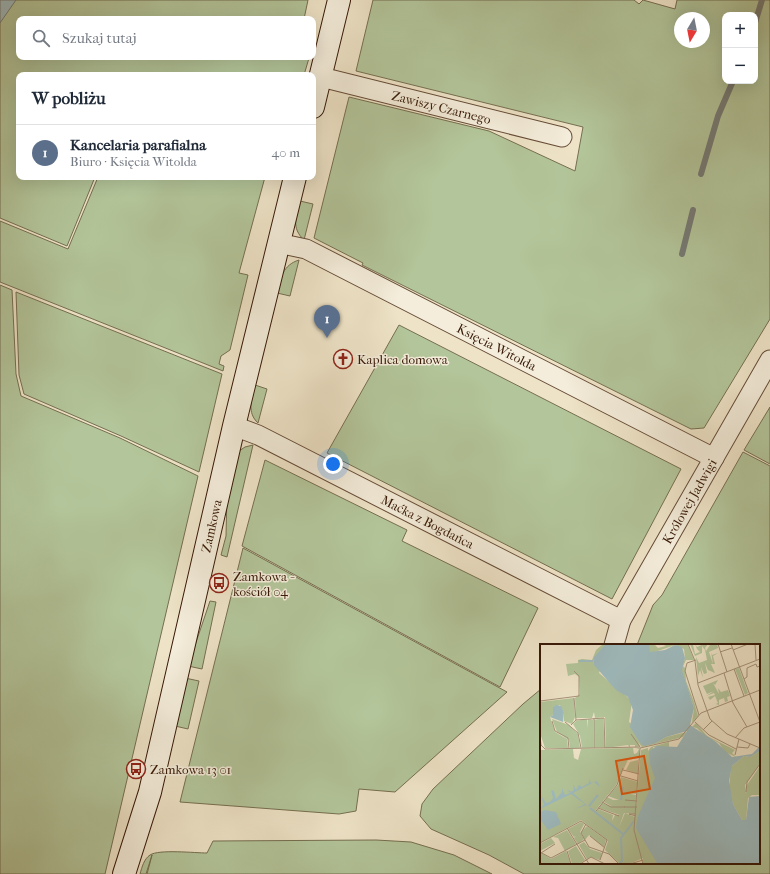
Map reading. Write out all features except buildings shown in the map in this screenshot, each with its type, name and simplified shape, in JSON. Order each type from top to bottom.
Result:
[{"type":"street","points":[[316,95],[339,0]]},
{"type":"street","name":"Zawiszy Czarnego","points":[[321,77],[562,138]]},
{"type":"street","name":"Zamkowa","points":[[124,874],[150,792],[234,426],[294,180]]},
{"type":"street","name":"Księcia Witolda","points":[[278,243],[306,249],[714,458]]},
{"type":"street","name":"Królowej Jadwigi","points":[[614,644],[621,620],[770,360]]},
{"type":"street","name":"Maćka z Bogdańca","points":[[234,426],[258,436],[621,620]]},
{"type":"green space","points":[[0,0],[308,0],[305,16],[16,16],[16,60],[308,60],[305,72],[16,72],[16,180],[94,180],[67,246],[0,218]]},
{"type":"green space","points":[[373,0],[634,0],[639,4],[643,0],[675,9],[677,0],[770,0],[770,319],[704,428],[691,429],[362,265],[363,263],[314,238],[349,97],[489,131],[575,171],[583,127],[356,71]]},
{"type":"green space","points":[[97,180],[264,180],[239,273],[248,275],[230,350],[221,356],[219,364],[224,366],[223,371],[0,282],[0,221],[68,249]]},
{"type":"green space","points":[[300,201],[313,204],[304,240],[297,231],[296,226],[296,217]]},
{"type":"green space","points":[[299,260],[290,296],[277,293],[279,282],[283,273],[289,265]]},
{"type":"green space","points":[[0,285],[12,290],[16,374],[21,396],[120,438],[198,476],[105,874],[0,874]]},
{"type":"green space","points":[[16,292],[222,374],[199,472],[24,394],[19,375]]},
{"type":"green space","points":[[399,325],[681,469],[612,599],[327,453]]},
{"type":"green space","points":[[255,385],[267,389],[258,423],[252,415],[251,410],[251,401]]},
{"type":"green space","points":[[770,407],[770,464],[744,450]]},
{"type":"green space","points":[[253,445],[227,557],[221,555],[226,536],[227,494],[239,451],[245,447]]},
{"type":"green space","points":[[743,452],[770,466],[770,874],[524,874],[489,855],[431,829],[420,816],[422,804],[433,789],[540,690],[540,864],[760,864],[760,644],[637,644],[653,605],[662,595]]},
{"type":"green space","points":[[265,460],[407,530],[402,541],[538,608],[500,687],[242,546]]},
{"type":"green space","points":[[243,548],[507,692],[395,792],[359,789],[356,811],[339,814],[180,802]]},
{"type":"green space","points":[[210,601],[216,602],[202,669],[188,666]]},
{"type":"green space","points":[[185,678],[199,681],[188,729],[175,726]]},
{"type":"green space","points":[[376,840],[411,842],[454,855],[492,874],[147,874],[152,855],[146,874],[140,874],[142,866],[150,855],[161,852],[207,853],[213,841]]},
{"type":"water","points":[[0,0],[16,0],[0,23]]},
{"type":"waterway","points":[[758,13],[762,0]]},
{"type":"waterway","points":[[701,174],[718,116],[732,84]]},
{"type":"waterway","points":[[682,254],[693,210]]},
{"type":"place","name":"Kancelaria parafialna","points":[[327,338]]},
{"type":"place","name":"Kaplica domowa","points":[[343,359]]},
{"type":"place","name":"Zamkowa - kościół 04","points":[[219,583]]},
{"type":"place","name":"Zamkowa 13 01","points":[[136,769]]}]
